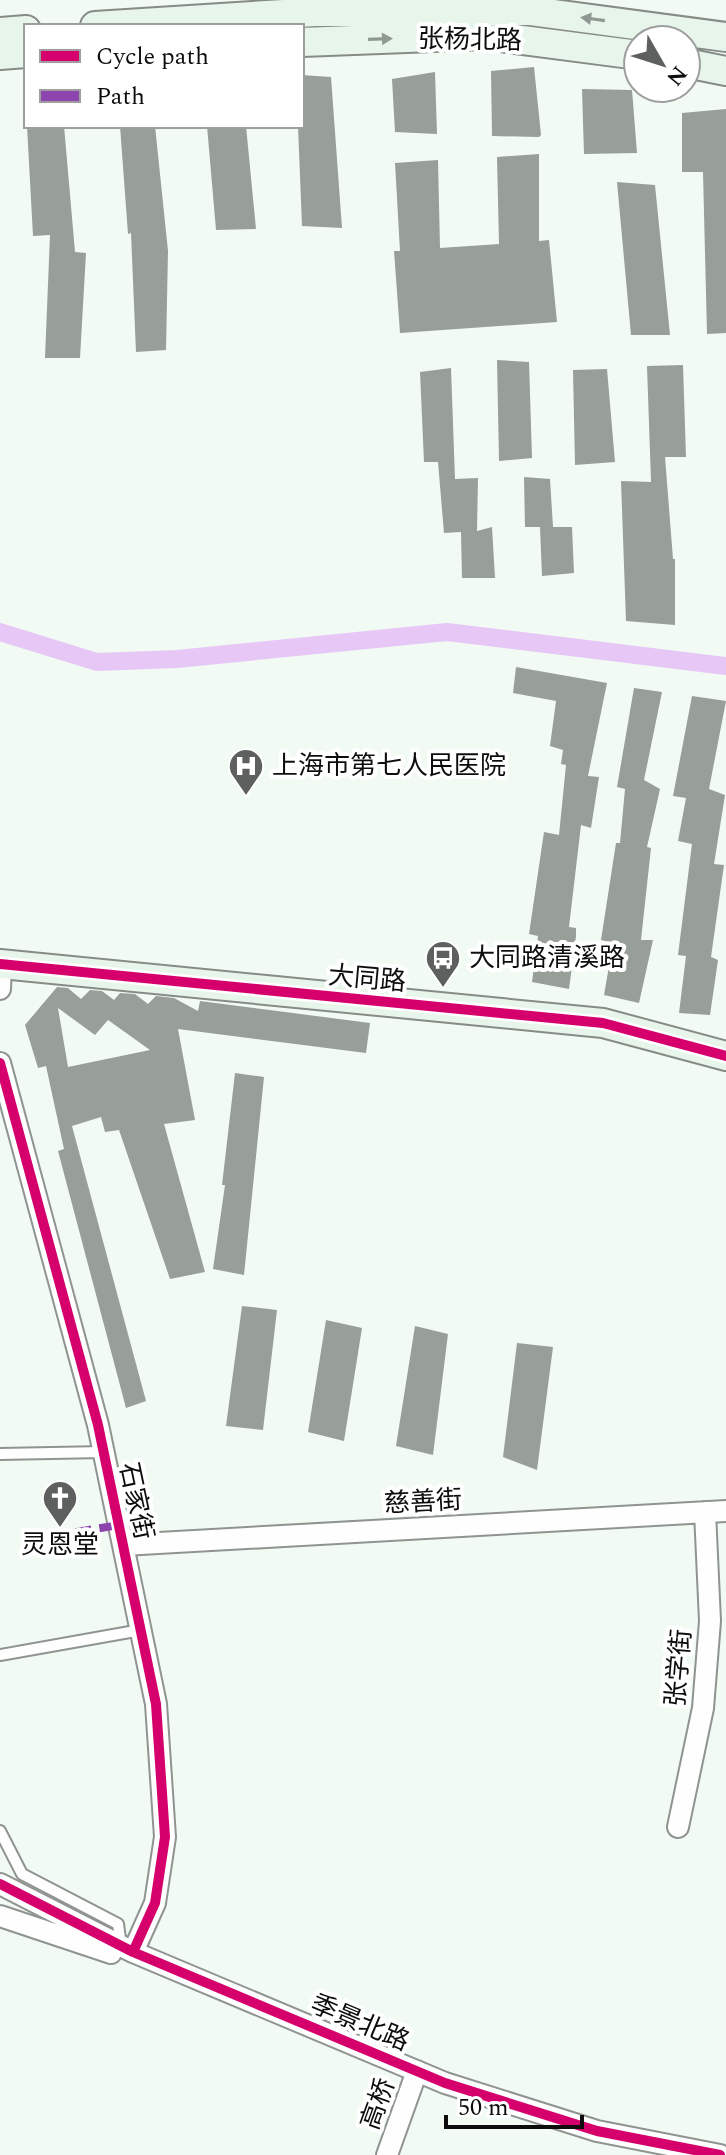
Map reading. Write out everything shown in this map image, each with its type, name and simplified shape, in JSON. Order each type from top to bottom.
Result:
[{"type":"main road","name":"张杨北路","points":[[126,24],[315,12],[531,11],[726,37]]},
{"type":"main road","points":[[0,32],[24,30]]},
{"type":"main road","name":"张杨北路","points":[[304,42],[485,35],[622,53]]},
{"type":"main road","points":[[0,55],[24,53]]},
{"type":"main road","points":[[702,66],[726,71]]},
{"type":"main road","name":"大同路","points":[[0,973],[603,1023],[726,1056]]},
{"type":"street","name":"石家街","points":[[0,1063],[104,1452],[156,1704],[165,1837],[155,1903],[127,1950]]},
{"type":"street","name":"慈善街","points":[[123,1545],[726,1511]]},
{"type":"street","name":"张学街","points":[[678,1827],[703,1708],[710,1621],[705,1512]]},
{"type":"street","name":"季景北路","points":[[0,1884],[127,1950],[445,2083],[597,2131],[720,2155]]},
{"type":"street","points":[[0,1916],[113,1953],[127,1950]]},
{"type":"street","name":"高桥","points":[[387,2155],[417,2071]]},
{"type":"lane","points":[[0,1454],[104,1452]]},
{"type":"lane","points":[[0,1655],[141,1630]]},
{"type":"lane","points":[[0,1831],[22,1874],[118,1924],[127,1950]]},
{"type":"building","points":[[534,67],[541,135],[492,136],[491,71]]},
{"type":"building","points":[[435,72],[437,134],[395,132],[392,79]]},
{"type":"building","points":[[304,75],[331,77],[342,228],[302,226],[298,128],[304,128]]},
{"type":"building","points":[[582,89],[622,90],[622,104],[633,104],[637,153],[584,154]]},
{"type":"building","points":[[726,109],[726,333],[707,334],[703,172],[682,172],[682,113]]},
{"type":"building","points":[[27,128],[64,128],[75,252],[86,253],[80,358],[45,358],[50,235],[33,236]]},
{"type":"building","points":[[120,128],[155,128],[168,251],[166,350],[136,352],[131,233],[128,234]]},
{"type":"building","points":[[207,128],[246,128],[256,229],[216,230]]},
{"type":"building","points":[[539,154],[539,241],[549,240],[557,322],[400,333],[394,251],[400,251],[395,163],[438,160],[440,248],[499,244],[497,157]]},
{"type":"building","points":[[617,182],[655,185],[670,335],[631,335]]},
{"type":"building","points":[[497,360],[529,362],[532,458],[499,461]]},
{"type":"building","points":[[683,365],[686,457],[665,457],[675,559],[675,625],[626,621],[621,481],[651,482],[647,366]]},
{"type":"building","points":[[451,368],[455,479],[478,478],[477,531],[492,527],[495,578],[462,578],[461,532],[444,533],[438,462],[424,462],[420,372]]},
{"type":"building","points":[[607,369],[615,462],[575,465],[573,370]]},
{"type":"building","points":[[524,477],[550,479],[553,527],[572,527],[574,573],[542,576],[540,527],[525,527]]},
{"type":"building","points":[[516,667],[607,683],[588,776],[599,777],[591,828],[581,825],[569,927],[576,928],[576,936],[569,989],[532,982],[538,936],[529,934],[544,832],[559,835],[566,765],[561,764],[563,750],[550,746],[556,701],[513,693]]},
{"type":"building","points":[[634,688],[662,692],[644,780],[660,789],[647,847],[651,848],[641,940],[653,940],[639,1003],[604,995],[613,943],[601,940],[616,843],[620,843],[625,789],[617,787]]},
{"type":"building","points":[[692,696],[726,701],[709,789],[725,795],[714,864],[724,865],[711,957],[718,960],[710,1015],[679,1013],[686,956],[678,955],[692,844],[678,841],[686,798],[673,796]]},
{"type":"building","points":[[57,987],[68,988],[81,999],[90,990],[102,991],[114,1000],[120,993],[135,994],[148,1004],[156,996],[174,998],[198,1011],[200,1001],[370,1023],[366,1053],[178,1029],[195,1120],[164,1124],[205,1272],[170,1279],[119,1130],[105,1132],[101,1117],[72,1126],[146,1401],[126,1408],[58,1151],[64,1149],[46,1066],[38,1068],[25,1025]],"holes":[[[58,1008],[95,1035],[108,1020],[150,1050],[68,1067]]]},
{"type":"building","points":[[235,1073],[264,1077],[244,1275],[213,1269],[225,1185],[222,1185]]},
{"type":"building","points":[[242,1306],[277,1310],[263,1430],[226,1426]]},
{"type":"building","points":[[326,1320],[362,1328],[344,1441],[308,1432]]},
{"type":"building","points":[[415,1326],[448,1334],[433,1455],[396,1446]]},
{"type":"building","points":[[517,1343],[553,1347],[537,1470],[503,1457]]},
{"type":"waterway","points":[[0,632],[97,662],[177,659],[447,632],[726,666]]},
{"type":"marked path","points":[[52,1536],[119,1525]]},
{"type":"cycle path","points":[[0,964],[603,1023],[726,1056]]},
{"type":"cycle path","points":[[0,1063],[98,1425],[156,1704],[165,1837],[155,1903],[133,1952]]},
{"type":"cycle path","points":[[0,1884],[133,1952],[445,2083],[597,2131],[720,2155]]},
{"type":"place","name":"上海市第七人民医院","points":[[246,797]]},
{"type":"place","name":"大同路清溪路","points":[[443,989]]},
{"type":"place","name":"灵恩堂","points":[[60,1529]]}]
